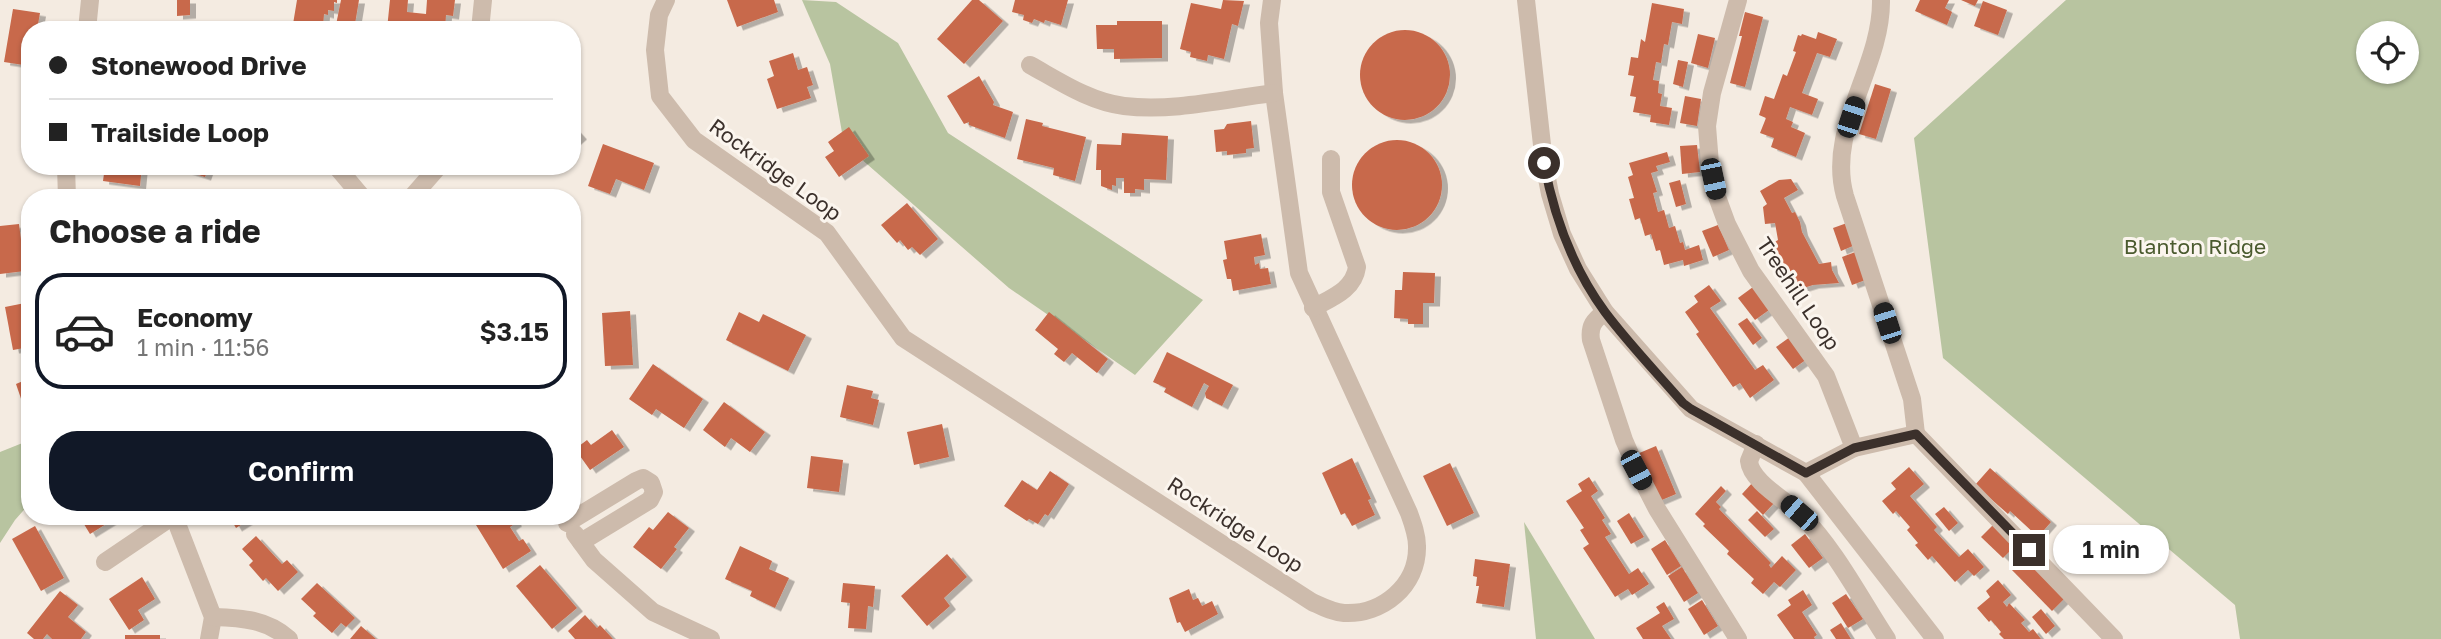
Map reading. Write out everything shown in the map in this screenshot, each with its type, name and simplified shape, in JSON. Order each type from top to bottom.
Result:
[{"type":"street","points":[[88,21],[90,0]]},
{"type":"street","points":[[481,21],[483,0]]},
{"type":"street","name":"Rockridge Loop","points":[[666,0],[659,15],[655,50],[660,96],[694,140],[827,233],[903,338],[1312,602],[1328,610],[1356,612],[1387,603],[1405,584],[1416,560],[1415,531],[1302,284],[1296,262],[1274,93],[1269,33],[1272,0]]},
{"type":"street","points":[[1526,0],[1544,163],[1550,194],[1562,234],[1578,269],[1605,312],[1683,403],[1698,414],[1806,473],[1936,639]]},
{"type":"street","name":"Treehill Loop","points":[[1738,0],[1731,16],[1712,93],[1707,126],[1716,194],[1727,224],[1751,271],[1826,376],[1854,448]]},
{"type":"street","points":[[1881,0],[1877,36],[1844,140],[1840,173],[1845,196],[1912,400],[1916,434],[2114,639]]},
{"type":"street","points":[[1030,65],[1083,94],[1122,106],[1169,107],[1274,93]]},
{"type":"street","points":[[1313,308],[1338,294],[1351,284],[1356,276],[1357,267],[1331,192],[1331,159]]},
{"type":"street","points":[[344,175],[355,189]]},
{"type":"street","points":[[419,189],[431,175]]},
{"type":"street","points":[[1605,312],[1594,321],[1590,332],[1591,340],[1628,450],[1657,509],[1738,639]]},
{"type":"street","points":[[1806,473],[1854,448],[1916,434]]},
{"type":"street","points":[[1756,444],[1749,461],[1753,474],[1799,513],[1816,532],[1887,639]]},
{"type":"street","points":[[581,511],[639,479],[647,479],[654,492],[649,500],[581,542]]},
{"type":"street","points":[[105,562],[160,525]]},
{"type":"street","points":[[177,525],[213,617],[209,639]]},
{"type":"street","points":[[569,525],[594,561],[653,612],[711,639]]},
{"type":"street","points":[[213,617],[264,623],[278,629],[289,639]]},
{"type":"green space","points":[[802,0],[836,2],[898,43],[948,133],[1203,300],[1135,375],[1009,288],[844,144],[830,64]]},
{"type":"green space","name":"Blanton Ridge","points":[[2066,0],[2441,0],[2441,639],[2240,639],[2235,605],[1943,358],[1914,138]]},
{"type":"green space","points":[[21,444],[21,513],[0,543],[0,452]]},
{"type":"green space","points":[[1524,522],[1595,639],[1536,639]]},
{"type":"building","points":[[177,0],[190,0],[190,15],[177,16]]},
{"type":"building","points":[[297,0],[337,0],[337,3],[334,2],[334,11],[328,10],[328,15],[324,14],[323,21],[294,21]]},
{"type":"building","points":[[341,0],[359,0],[356,21],[337,21]]},
{"type":"building","points":[[390,0],[408,0],[407,12],[426,14],[427,0],[455,0],[453,16],[446,15],[446,21],[388,21]]},
{"type":"building","points":[[727,0],[774,0],[778,12],[737,27]]},
{"type":"building","points":[[972,0],[979,0],[1003,21],[964,64],[937,39]]},
{"type":"building","points":[[1015,0],[1068,0],[1061,25],[1045,20],[1044,23],[1034,19],[1032,23],[1023,20],[1024,15],[1012,12]]},
{"type":"building","points":[[1223,0],[1244,1],[1238,26],[1232,24],[1224,59],[1208,55],[1207,61],[1190,57],[1191,52],[1180,49],[1191,3],[1221,9]]},
{"type":"building","points":[[1920,0],[1949,0],[1945,8],[1952,12],[1947,25],[1915,11]]},
{"type":"building","points":[[1961,0],[1978,0],[1975,6]]},
{"type":"building","points":[[1983,1],[2007,10],[1998,35],[1974,26]]},
{"type":"building","points":[[1652,3],[1684,9],[1682,24],[1672,22],[1668,45],[1664,44],[1661,63],[1656,62],[1653,80],[1659,81],[1658,93],[1662,94],[1660,106],[1672,108],[1669,125],[1650,122],[1651,115],[1633,112],[1636,97],[1630,96],[1634,76],[1628,75],[1631,57],[1638,58],[1641,39],[1645,42]]},
{"type":"building","points":[[13,9],[40,13],[39,21],[21,21],[21,65],[4,62]]},
{"type":"building","points":[[1745,12],[1763,17],[1745,87],[1730,83]]},
{"type":"building","points":[[1117,21],[1162,21],[1162,58],[1114,59],[1114,49],[1097,49],[1096,25],[1117,25]]},
{"type":"building","points":[[1405,30],[1422,33],[1437,43],[1447,58],[1450,75],[1447,92],[1437,107],[1422,117],[1405,120],[1388,117],[1373,107],[1363,92],[1360,75],[1363,58],[1373,43],[1388,33]]},
{"type":"building","points":[[1818,32],[1837,39],[1830,57],[1817,53],[1802,93],[1818,99],[1812,115],[1790,107],[1786,119],[1793,122],[1791,127],[1805,133],[1796,157],[1771,147],[1774,138],[1760,133],[1766,118],[1759,115],[1765,96],[1774,99],[1783,74],[1787,76],[1796,52],[1793,51],[1798,35],[1816,39]]},
{"type":"building","points":[[1698,34],[1715,38],[1708,68],[1691,63]]},
{"type":"building","points":[[793,53],[798,70],[807,67],[813,85],[807,87],[811,98],[777,109],[767,79],[774,76],[769,61]]},
{"type":"building","points":[[1678,60],[1688,62],[1683,87],[1673,84]]},
{"type":"building","points":[[979,76],[994,102],[993,105],[1013,112],[1005,138],[969,125],[969,122],[964,124],[947,96]]},
{"type":"building","points":[[1875,84],[1891,89],[1876,139],[1859,134]]},
{"type":"building","points":[[1685,96],[1701,99],[1697,126],[1680,123]]},
{"type":"building","points":[[1026,119],[1043,123],[1042,126],[1086,137],[1075,181],[1053,175],[1054,168],[1017,159]]},
{"type":"building","points":[[1251,121],[1254,148],[1246,149],[1246,153],[1227,155],[1227,151],[1216,152],[1214,130],[1224,129],[1227,124]]},
{"type":"building","points":[[849,127],[869,156],[839,177],[825,157],[834,151],[828,142]]},
{"type":"building","points":[[1122,133],[1168,136],[1166,180],[1144,179],[1144,190],[1135,189],[1135,193],[1124,193],[1124,178],[1116,178],[1116,186],[1112,185],[1112,190],[1101,186],[1101,170],[1096,170],[1097,144],[1121,145]]},
{"type":"building","points":[[1397,140],[1414,143],[1429,153],[1439,168],[1442,185],[1439,202],[1429,217],[1414,227],[1397,230],[1380,227],[1365,217],[1355,202],[1352,185],[1355,168],[1365,153],[1380,143]]},
{"type":"building","points":[[603,144],[654,163],[644,190],[616,179],[610,194],[588,186]]},
{"type":"building","points":[[1697,145],[1700,172],[1682,174],[1680,146]]},
{"type":"building","points":[[1667,152],[1670,162],[1656,166],[1658,171],[1651,173],[1657,192],[1653,193],[1658,212],[1664,210],[1669,228],[1675,226],[1685,250],[1699,245],[1703,260],[1684,266],[1683,260],[1664,265],[1660,250],[1656,251],[1651,234],[1645,236],[1640,218],[1635,220],[1629,199],[1634,198],[1628,177],[1633,175],[1629,163]]},
{"type":"building","points":[[104,175],[141,175],[140,186],[103,181]]},
{"type":"building","points":[[1791,179],[1798,190],[1784,198],[1792,213],[1795,212],[1819,264],[1831,262],[1839,283],[1813,285],[1797,290],[1773,243],[1778,240],[1775,223],[1765,224],[1763,207],[1767,204],[1760,191],[1779,180]]},
{"type":"building","points":[[1680,180],[1686,204],[1676,207],[1669,183]]},
{"type":"building","points":[[907,203],[938,239],[920,255],[912,247],[908,250],[900,240],[897,243],[881,225]]},
{"type":"building","points":[[1847,223],[1855,245],[1841,251],[1833,228]]},
{"type":"building","points":[[19,224],[21,271],[0,274],[0,226]]},
{"type":"building","points":[[1718,225],[1729,250],[1713,257],[1702,231]]},
{"type":"building","points":[[1261,234],[1265,255],[1254,257],[1255,265],[1259,263],[1260,269],[1268,268],[1271,284],[1233,291],[1223,260],[1227,259],[1224,241]]},
{"type":"building","points":[[1858,251],[1868,279],[1852,285],[1842,257]]},
{"type":"building","points":[[1403,272],[1435,273],[1434,303],[1423,303],[1423,324],[1408,324],[1408,319],[1394,318],[1395,290],[1402,290]]},
{"type":"building","points":[[1709,285],[1721,301],[1710,308],[1755,370],[1763,365],[1774,380],[1750,398],[1740,383],[1733,387],[1696,334],[1699,332],[1685,312],[1698,302],[1694,296]]},
{"type":"building","points":[[1753,287],[1769,310],[1755,320],[1738,298]]},
{"type":"building","points":[[21,304],[21,349],[13,350],[5,307]]},
{"type":"building","points":[[630,311],[633,365],[605,366],[602,313]]},
{"type":"building","points":[[739,312],[759,322],[763,314],[806,335],[788,371],[726,340]]},
{"type":"building","points":[[1049,312],[1108,359],[1097,373],[1072,353],[1064,362],[1054,354],[1058,349],[1035,330]]},
{"type":"building","points":[[1747,318],[1762,338],[1753,345],[1738,324]]},
{"type":"building","points":[[1790,337],[1807,359],[1793,369],[1776,347]]},
{"type":"building","points":[[1167,352],[1233,385],[1222,406],[1206,398],[1205,393],[1209,386],[1204,383],[1192,407],[1164,392],[1166,388],[1153,382]]},
{"type":"building","points":[[653,364],[703,399],[684,428],[656,409],[652,415],[629,399]]},
{"type":"building","points":[[21,382],[21,399],[16,384]]},
{"type":"building","points":[[847,385],[873,391],[871,398],[879,400],[873,425],[840,417]]},
{"type":"building","points":[[724,402],[765,432],[750,452],[731,438],[725,447],[703,430]]},
{"type":"building","points":[[942,424],[949,457],[914,465],[907,432]]},
{"type":"building","points":[[612,430],[624,447],[590,470],[581,457],[581,444],[587,440],[591,445]]},
{"type":"building","points":[[1656,446],[1676,494],[1657,502],[1637,454]]},
{"type":"building","points":[[811,456],[843,460],[839,492],[807,488]]},
{"type":"building","points":[[1352,458],[1371,499],[1368,500],[1375,515],[1352,526],[1345,513],[1341,515],[1322,473]]},
{"type":"building","points":[[1450,463],[1474,513],[1447,526],[1423,476]]},
{"type":"building","points":[[1909,467],[1924,484],[1910,496],[1937,527],[1934,530],[1959,557],[1968,549],[1984,567],[1974,576],[1968,570],[1955,582],[1932,556],[1928,560],[1915,545],[1918,543],[1907,530],[1910,527],[1896,511],[1893,514],[1882,501],[1896,489],[1891,483]]},
{"type":"building","points":[[1990,468],[2051,522],[2038,537],[2010,511],[2008,514],[1975,485]]},
{"type":"building","points":[[1050,471],[1069,484],[1048,516],[1045,514],[1038,524],[1029,519],[1027,521],[1004,506],[1022,480],[1037,490]]},
{"type":"building","points":[[1589,477],[1598,491],[1591,496],[1605,518],[1602,520],[1611,534],[1605,537],[1629,574],[1638,568],[1649,584],[1632,595],[1628,589],[1615,597],[1583,548],[1589,544],[1580,530],[1584,528],[1566,501],[1582,491],[1578,484]]},
{"type":"building","points":[[1754,481],[1775,502],[1763,515],[1742,494]]},
{"type":"building","points":[[1721,486],[1726,491],[1716,502],[1721,507],[1719,509],[1771,563],[1771,568],[1782,556],[1796,570],[1780,587],[1774,582],[1763,594],[1751,583],[1754,579],[1727,554],[1729,551],[1703,526],[1705,524],[1695,514]]},
{"type":"building","points":[[1944,507],[1958,523],[1949,531],[1935,514]]},
{"type":"building","points":[[1757,511],[1774,529],[1765,537],[1748,520]]},
{"type":"building","points":[[668,512],[689,528],[661,569],[633,547],[649,527],[653,530]]},
{"type":"building","points":[[1629,513],[1644,537],[1631,544],[1617,521]]},
{"type":"building","points":[[84,525],[104,525],[90,534]]},
{"type":"building","points":[[476,525],[513,525],[510,527],[519,541],[523,539],[531,551],[503,569]]},
{"type":"building","points":[[1993,525],[2015,546],[2003,558],[1981,537]]},
{"type":"building","points":[[35,526],[64,578],[41,591],[12,539]]},
{"type":"building","points":[[1805,534],[1823,558],[1809,568],[1791,545]]},
{"type":"building","points":[[256,536],[282,564],[287,560],[298,572],[278,591],[266,578],[263,581],[249,565],[253,561],[242,549]]},
{"type":"building","points":[[1665,540],[1681,566],[1667,575],[1651,549]]},
{"type":"building","points":[[740,546],[772,561],[769,569],[789,578],[775,608],[750,596],[752,591],[725,579]]},
{"type":"building","points":[[947,554],[967,577],[944,598],[950,606],[927,626],[901,596]]},
{"type":"building","points":[[2021,555],[2064,599],[2052,611],[2009,567]]},
{"type":"building","points":[[1475,559],[1510,564],[1504,607],[1476,603],[1479,586],[1476,586],[1477,577],[1473,576]]},
{"type":"building","points":[[540,565],[577,608],[552,629],[516,586]]},
{"type":"building","points":[[1682,567],[1698,593],[1684,602],[1668,576]]},
{"type":"building","points":[[142,577],[155,599],[138,610],[144,620],[129,630],[109,599]]},
{"type":"building","points":[[1998,580],[2011,595],[2003,602],[2007,607],[2009,603],[2025,620],[2021,623],[2029,632],[2033,629],[2041,639],[2004,639],[1991,620],[1989,622],[1977,608],[1990,597],[1986,591]]},
{"type":"building","points":[[317,583],[355,618],[346,627],[341,623],[332,633],[313,616],[316,613],[301,599]]},
{"type":"building","points":[[843,583],[875,586],[873,607],[868,606],[866,629],[848,628],[850,603],[841,602]]},
{"type":"building","points":[[1189,589],[1193,600],[1198,598],[1202,606],[1212,601],[1218,614],[1185,632],[1180,622],[1177,623],[1169,598]]},
{"type":"building","points":[[1803,590],[1812,605],[1802,612],[1817,635],[1815,639],[1794,639],[1777,615],[1791,605],[1788,600]]},
{"type":"building","points":[[60,591],[78,605],[68,617],[86,632],[81,639],[52,639],[47,634],[43,639],[34,639],[27,633]]},
{"type":"building","points":[[1846,594],[1863,619],[1848,628],[1832,603]]},
{"type":"building","points":[[1702,600],[1718,626],[1704,635],[1688,609]]},
{"type":"building","points":[[1664,602],[1674,619],[1662,626],[1671,639],[1643,639],[1636,628],[1660,613],[1656,607]]},
{"type":"building","points":[[2041,609],[2055,626],[2046,634],[2032,617]]},
{"type":"building","points":[[585,615],[597,628],[600,625],[613,639],[575,639],[568,631]]},
{"type":"building","points":[[1841,623],[1851,639],[1836,639],[1830,630]]},
{"type":"building","points":[[361,626],[376,639],[350,639]]},
{"type":"building","points":[[125,635],[160,635],[160,639],[125,639]]},
{"type":"route","points":[[1544,163],[1562,234],[1578,269],[1605,312],[1683,403],[1698,414],[1806,473],[1854,448],[1916,434],[2029,550]]}]
